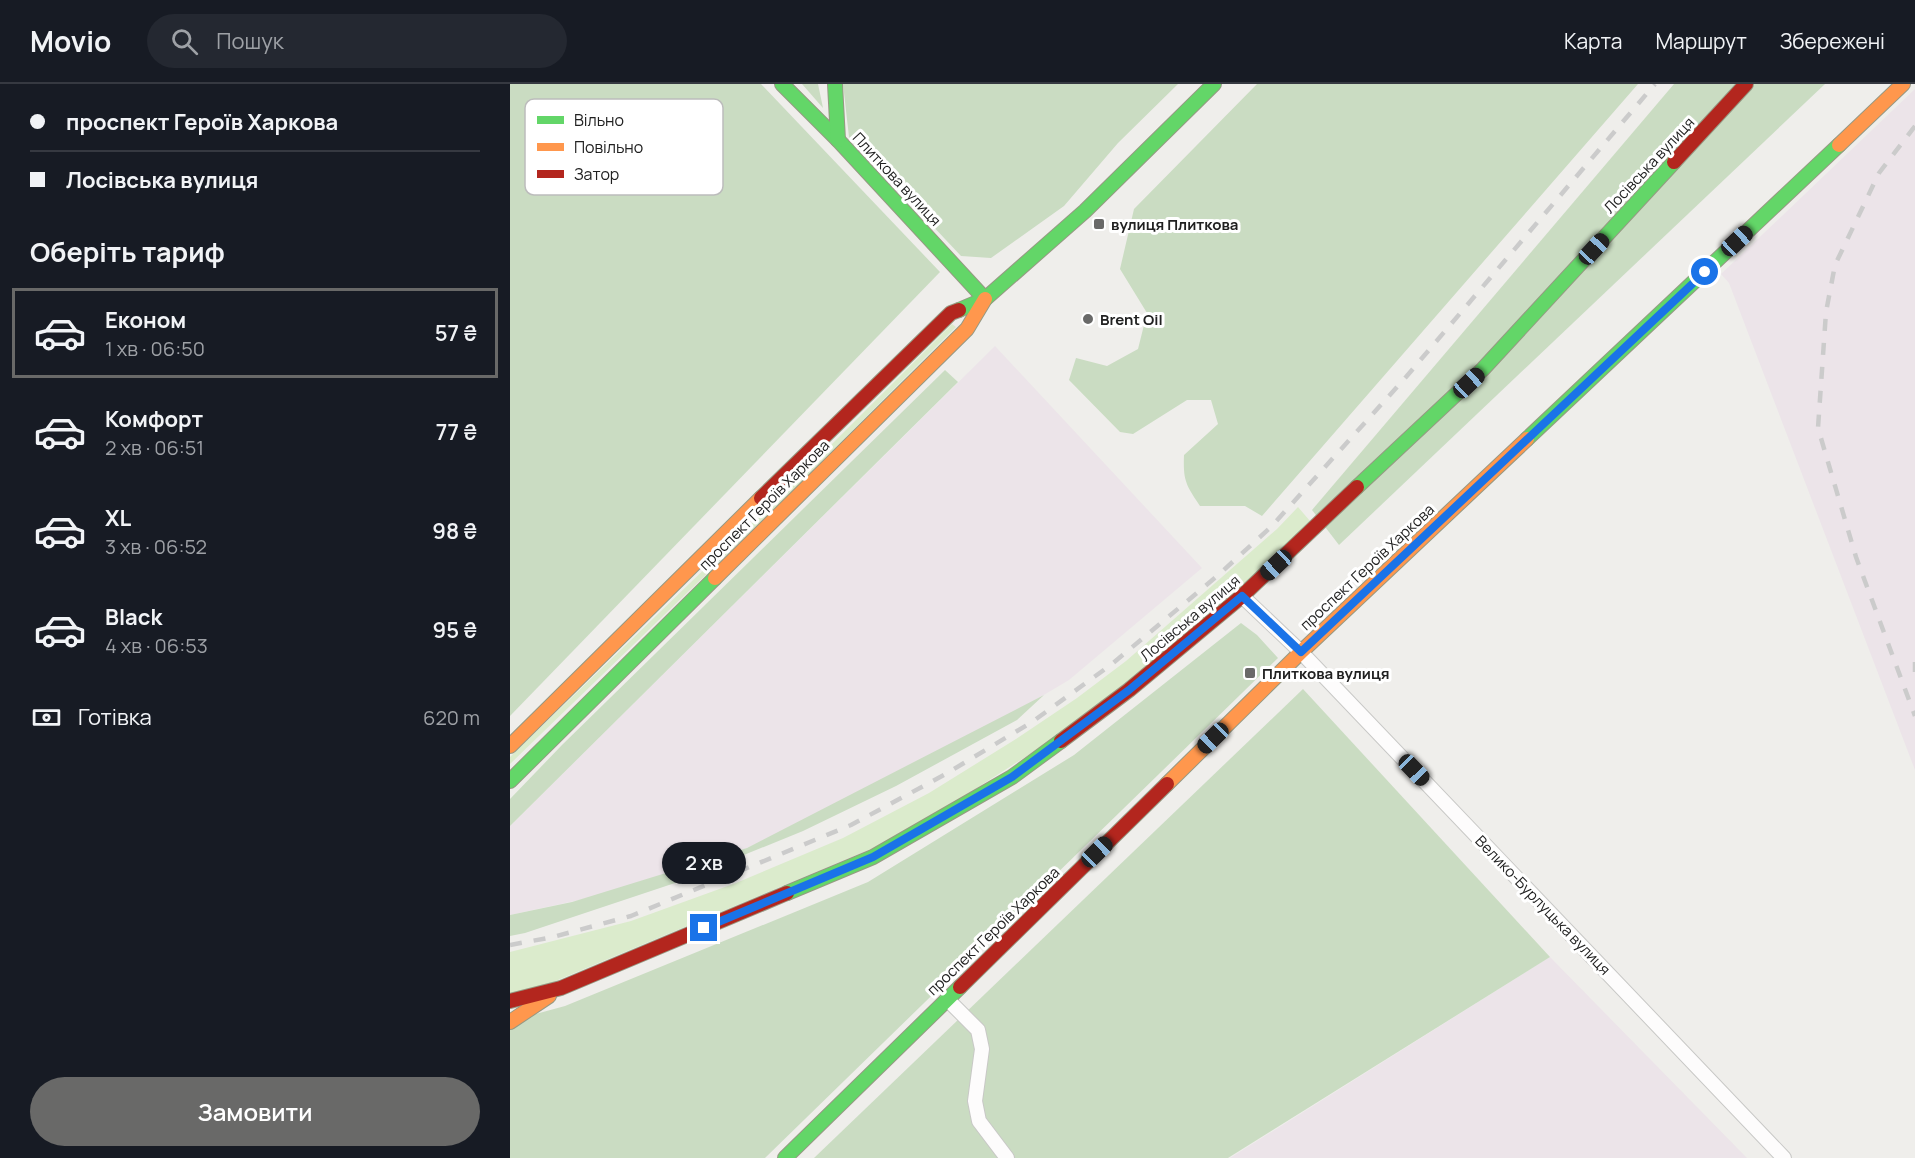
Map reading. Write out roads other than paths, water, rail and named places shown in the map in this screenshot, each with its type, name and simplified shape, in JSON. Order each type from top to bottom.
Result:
[{"type":"main road","name":"Плиткова вулиця","points":[[782,84],[838,140],[985,299]]},
{"type":"main road","points":[[835,84],[838,140]]},
{"type":"main road","name":"проспект Героїв Харкова","points":[[510,781],[967,328],[985,299],[1085,211],[1214,84]]},
{"type":"main road","name":"Лосівська вулиця","points":[[561,988],[873,857],[1012,777],[1129,690],[1242,596],[1483,369],[1746,84]]},
{"type":"main road","name":"проспект Героїв Харкова","points":[[785,1158],[1301,652],[1903,84]]},
{"type":"main road","name":"проспект Героїв Харкова","points":[[510,746],[678,578],[951,313],[985,299]]},
{"type":"main road","points":[[510,1001],[561,988]]},
{"type":"main road","points":[[510,1022],[561,988]]},
{"type":"street","points":[[1242,596],[1301,652]]},
{"type":"street","name":"Велико-Бурлуцька вулиця","points":[[1301,652],[1784,1158]]},
{"type":"street","points":[[947,999],[978,1030],[982,1049],[975,1101],[979,1121],[1007,1158]]},
{"type":"railway","points":[[510,945],[553,937],[631,916],[851,825],[944,775],[1032,722],[1112,664],[1216,577],[1271,527],[1406,377],[1655,84]]},
{"type":"railway","points":[[1915,126],[1879,173],[1835,265],[1826,312],[1818,428],[1856,557],[1915,716]]},
{"type":"railway","points":[[1915,662],[1915,672]]},
{"type":"place","name":"вулиця Плиткова","points":[[1099,224]]},
{"type":"place","name":"Brent Oil","points":[[1088,319]]},
{"type":"place","name":"Плиткова вулиця","points":[[1250,673]]}]
